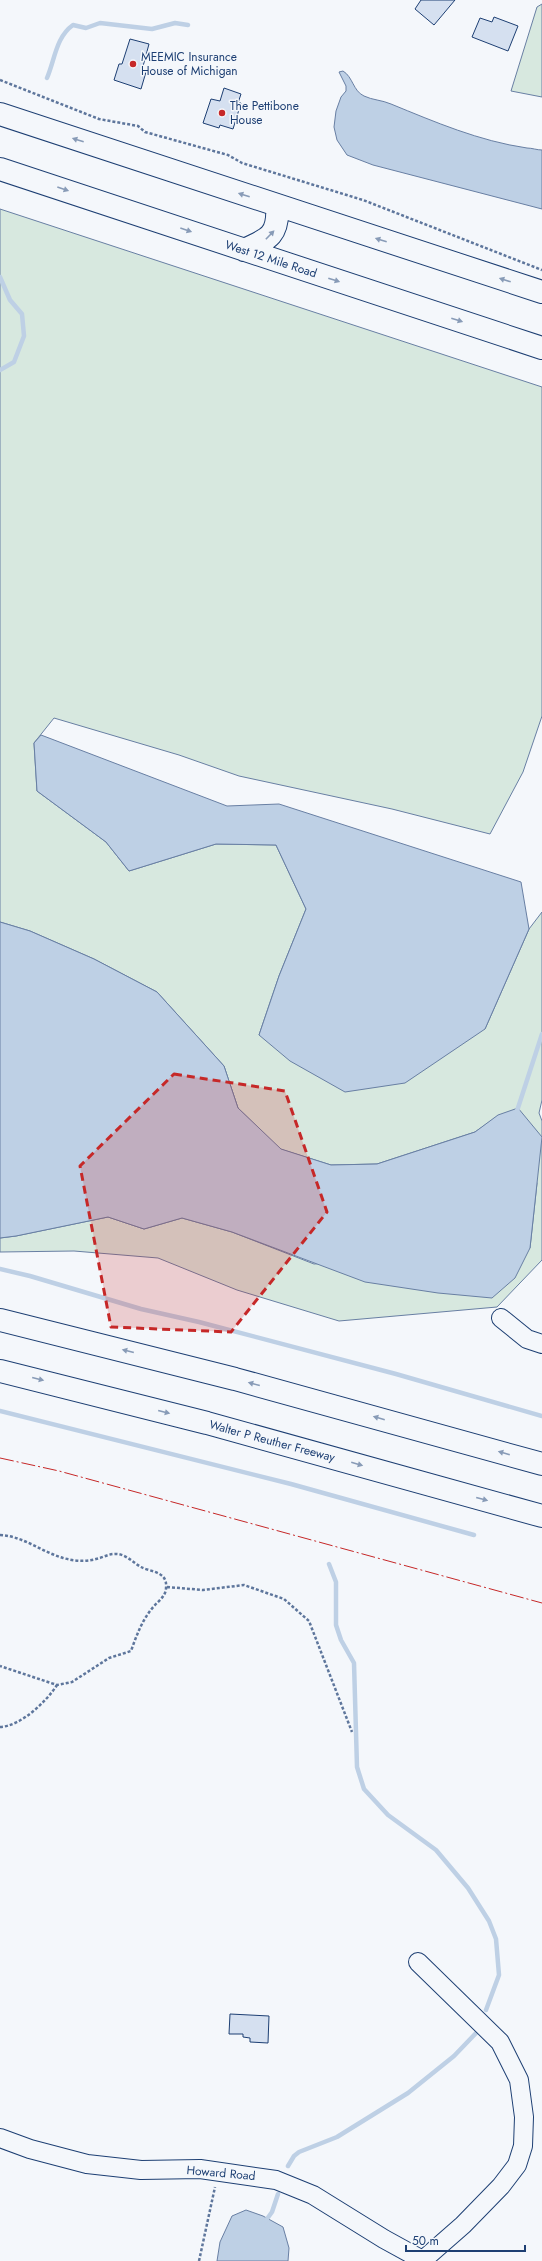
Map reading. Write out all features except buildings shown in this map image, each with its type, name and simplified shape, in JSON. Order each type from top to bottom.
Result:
[{"type":"main road","points":[[0,114],[276,206],[542,292]]},
{"type":"main road","name":"West 12 Mile Road","points":[[0,169],[542,348]]},
{"type":"main road","points":[[244,250],[263,242],[275,232],[278,218],[276,206]]},
{"type":"main road","points":[[0,1320],[235,1378],[542,1464]]},
{"type":"main road","name":"Walter P Reuther Freeway","points":[[0,1370],[207,1423],[542,1516]]},
{"type":"street","points":[[501,1318],[527,1339],[542,1344]]},
{"type":"street","points":[[418,1962],[500,2042],[519,2080],[524,2117],[523,2146],[517,2165],[495,2192],[424,2261]]},
{"type":"street","name":"Howard Road","points":[[0,2138],[30,2149],[87,2164],[141,2170],[200,2169],[261,2176],[294,2186],[313,2195],[384,2239],[424,2261]]},
{"type":"path","points":[[0,80],[99,119],[138,126],[145,132],[228,155],[242,164],[363,200],[542,270]]},
{"type":"path","points":[[0,1535],[24,1541],[61,1557],[78,1561],[94,1560],[114,1554],[123,1555],[142,1568],[156,1571],[164,1577],[167,1587],[164,1595],[150,1611],[139,1629],[131,1651],[109,1658],[72,1682],[57,1685],[0,1666]]},
{"type":"path","points":[[167,1587],[203,1590],[244,1585],[284,1598],[309,1621],[352,1732]]},
{"type":"path","points":[[0,1727],[9,1727],[45,1702],[57,1685]]},
{"type":"path","points":[[198,2261],[202,2236],[219,2171]]},
{"type":"highlighted area","points":[[174,1074],[285,1091],[327,1212],[231,1332],[111,1327],[80,1166]]},
{"type":"shaded area","points":[[542,4],[542,97],[511,91],[537,7]]},
{"type":"shaded area","points":[[0,209],[542,387],[542,716],[523,772],[490,834],[392,809],[239,776],[179,755],[54,718],[34,743],[37,791],[106,842],[129,871],[216,844],[276,845],[306,909],[279,976],[259,1035],[485,1029],[529,929],[542,912],[542,1100],[539,1113],[542,1121],[542,1260],[497,1307],[339,1321],[237,1290],[158,1258],[74,1251],[0,1252],[0,1238],[108,1217],[144,1229],[182,1218],[232,1232],[314,1264],[530,1248],[537,1183],[498,1116],[475,1132],[377,1164],[331,1165],[280,1149],[238,1108],[224,1066],[157,992],[94,959],[30,931],[0,922]]},
{"type":"water","points":[[343,71],[349,77],[357,91],[367,97],[388,103],[474,136],[509,145],[542,150],[542,209],[373,165],[347,155],[337,140],[334,127],[336,111],[341,97],[346,91],[346,86],[339,72]]},
{"type":"water","points":[[41,735],[227,806],[279,804],[521,882],[529,929],[485,1029],[405,1083],[345,1092],[290,1061],[259,1035],[279,976],[306,909],[276,845],[216,844],[129,871],[106,842],[37,791],[34,743]]},
{"type":"water","points":[[0,922],[30,931],[94,959],[157,992],[224,1066],[238,1108],[281,1149],[331,1165],[377,1164],[475,1132],[498,1115],[518,1108],[542,1137],[530,1248],[515,1278],[492,1298],[438,1293],[365,1282],[232,1232],[182,1218],[144,1229],[108,1217],[0,1238]]},
{"type":"water","points":[[246,2210],[263,2216],[283,2227],[289,2248],[288,2261],[217,2261],[220,2242],[232,2216]]},
{"type":"waterway","points":[[47,78],[59,42],[67,30],[73,25],[86,28],[100,23],[152,29],[175,23],[188,25]]},
{"type":"waterway","points":[[0,277],[10,300],[22,314],[24,336],[14,362],[0,370]]},
{"type":"waterway","points":[[516,1114],[542,1034]]},
{"type":"waterway","points":[[0,1269],[30,1276],[141,1309],[199,1322],[396,1374],[542,1416]]},
{"type":"waterway","points":[[0,1411],[291,1484],[474,1535]]},
{"type":"waterway","points":[[329,1564],[336,1582],[336,1625],[341,1640],[354,1663],[357,1767],[364,1789],[388,1815],[436,1850],[468,1888],[489,1921],[496,1939],[499,1975],[486,2010]]},
{"type":"waterway","points":[[288,2166],[294,2156],[299,2152],[337,2137],[408,2093],[454,2056],[478,2031]]},
{"type":"waterway","points":[[264,2223],[272,2212],[278,2194]]},
{"type":"power","points":[[0,1458],[59,1471],[542,1603]]},
{"type":"place","name":"MEEMIC Insurance House of Michigan","points":[[133,64]]},
{"type":"place","name":"The Pettibone House","points":[[222,113]]}]
